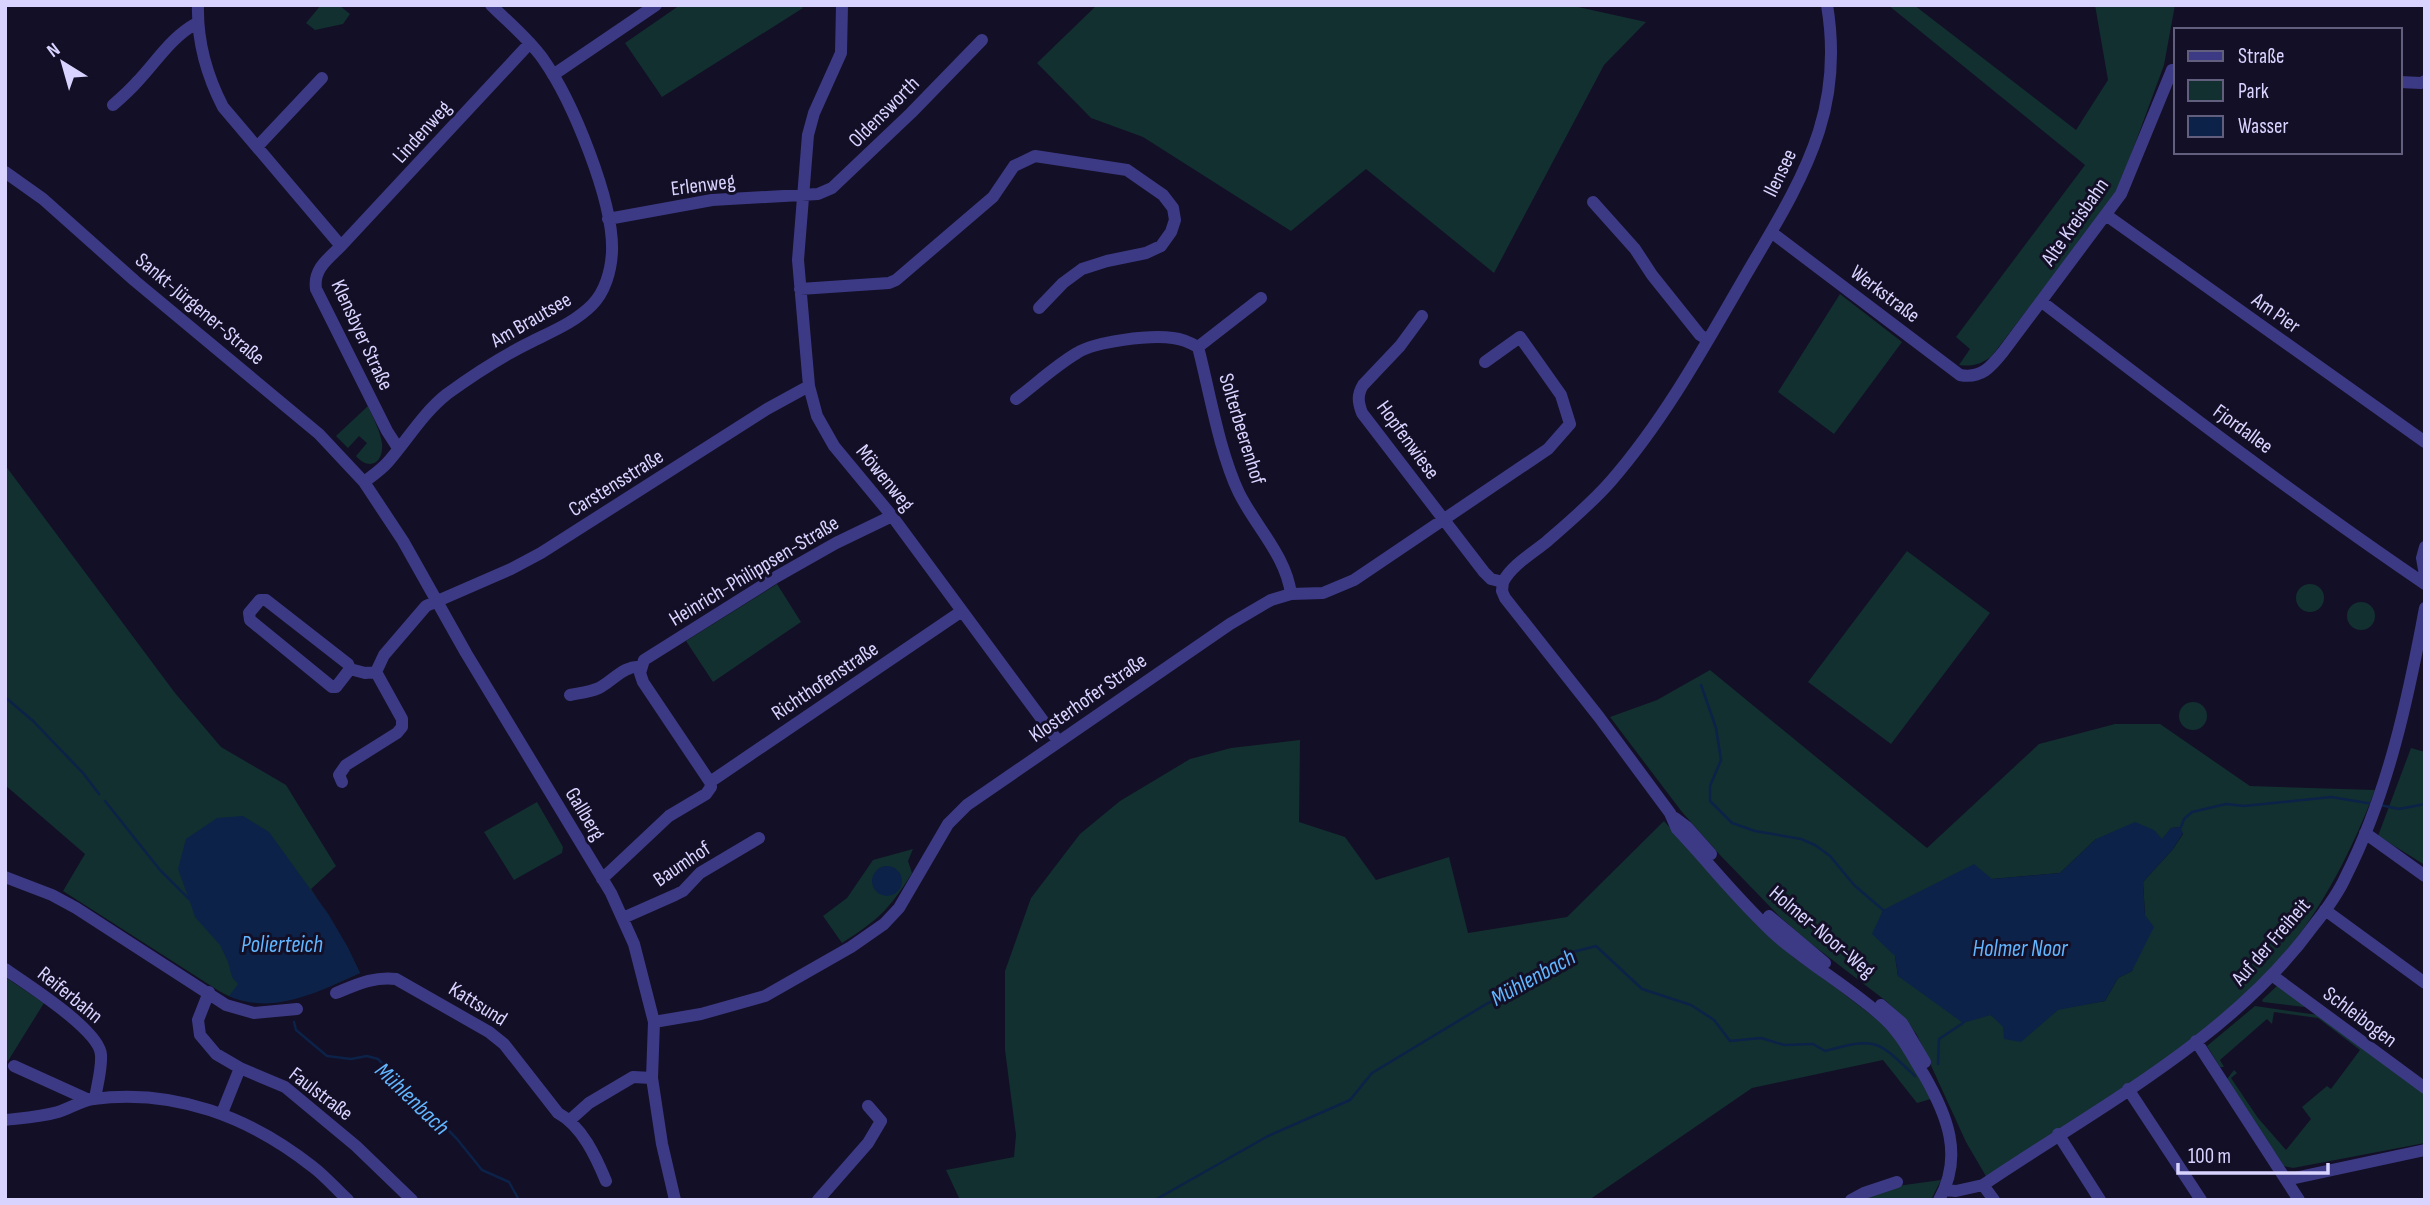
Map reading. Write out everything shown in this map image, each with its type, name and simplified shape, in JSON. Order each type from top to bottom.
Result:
[{"type":"street","name":"Klensbyer Straße","points":[[198,5],[197,23],[201,50],[209,80],[223,107],[341,246],[317,271],[316,289],[398,448]]},
{"type":"street","name":"Am Brautsee","points":[[364,482],[387,463],[425,414],[447,395],[593,304],[606,283],[612,252],[608,219],[591,159],[572,111],[553,75],[530,43],[491,5]]},
{"type":"street","points":[[553,75],[656,5]]},
{"type":"street","name":"Möwenweg","points":[[842,5],[841,53],[814,113],[808,135],[797,260],[809,386],[817,416],[834,446],[892,516],[1058,741]]},
{"type":"street","name":"Ilensee","points":[[1503,582],[1511,571],[1566,525],[1609,483],[1668,403],[1771,232],[1812,150],[1823,117],[1832,55],[1827,5]]},
{"type":"street","points":[[113,105],[137,83],[183,31],[197,23]]},
{"type":"street","name":"Oldensworth","points":[[803,195],[818,194],[832,188],[982,40]]},
{"type":"street","name":"Lindenweg","points":[[341,246],[530,43]]},
{"type":"street","name":"Alte Kreisbahn","points":[[1979,375],[1991,368],[2122,194],[2174,70]]},
{"type":"street","points":[[257,146],[321,78]]},
{"type":"street","points":[[2402,82],[2425,81]]},
{"type":"street","points":[[800,289],[888,283],[897,280],[993,197],[1014,166],[1035,156],[1127,170],[1163,195],[1173,208],[1175,220],[1171,233],[1161,246],[1146,253],[1082,269],[1063,283],[1039,308]]},
{"type":"street","name":"Sankt-Jürgener-Straße","points":[[5,172],[43,199],[135,281],[277,397],[319,434],[364,482]]},
{"type":"street","name":"Erlenweg","points":[[608,219],[712,201],[803,195]]},
{"type":"street","points":[[1593,202],[1635,249],[1659,284],[1707,340]]},
{"type":"street","name":"Am Pier","points":[[2106,215],[2425,442]]},
{"type":"street","name":"Werkstraße","points":[[1771,232],[1960,375],[1979,375]]},
{"type":"street","points":[[1016,399],[1076,354],[1091,346],[1170,337],[1186,340],[1198,347],[1261,298]]},
{"type":"street","name":"Fjordallee","points":[[2042,302],[2216,434],[2425,584]]},
{"type":"street","name":"Hopfenwiese","points":[[1422,316],[1401,346],[1363,385],[1358,402],[1362,413],[1443,520]]},
{"type":"street","name":"Klosterhofer Straße","points":[[654,1022],[701,1014],[765,996],[861,940],[884,924],[899,908],[948,824],[967,805],[1230,624],[1271,600],[1291,594],[1324,593],[1354,580],[1548,449],[1570,424],[1561,395],[1520,337],[1485,362]]},
{"type":"street","name":"Solterbeerenhof","points":[[1198,347],[1230,470],[1253,520],[1284,567],[1291,594]]},
{"type":"street","name":"Carstensstraße","points":[[376,672],[384,655],[426,606],[541,553],[767,409],[809,386]]},
{"type":"street","name":"Gallberg","points":[[364,482],[403,541],[623,918],[634,944],[654,1022],[652,1078],[662,1144],[675,1200]]},
{"type":"street","name":"Heinrich-Philippsen-Straße","points":[[570,695],[601,687],[627,668],[641,667],[644,660],[652,654],[776,577],[836,543],[892,516]]},
{"type":"street","name":"Holmer-Noor-Weg","points":[[1443,520],[1487,576],[1503,582],[1502,591],[1505,598],[1670,813],[1687,827],[1772,920],[1902,1023],[1917,1045],[1931,1074],[1933,1089],[1950,1131],[1950,1173],[1942,1195]]},
{"type":"street","points":[[2425,547],[2422,558],[2425,575]]},
{"type":"street","points":[[260,600],[266,600],[348,664],[350,669],[336,687],[332,687],[250,620],[249,613],[260,600]]},
{"type":"street","name":"Auf der Freiheit","points":[[1942,1195],[1983,1185],[2196,1041],[2273,976],[2325,910],[2346,878],[2365,833],[2381,790],[2404,710],[2425,608]]},
{"type":"street","name":"Richthofenstraße","points":[[710,782],[962,611]]},
{"type":"street","points":[[602,878],[669,816],[706,794],[711,787],[643,682],[641,667]]},
{"type":"street","points":[[342,782],[339,775],[346,765],[397,733],[402,727],[402,719],[376,672],[365,673],[350,669]]},
{"type":"street","points":[[2365,833],[2425,876]]},
{"type":"street","name":"Baumhof","points":[[623,918],[683,891],[700,873],[759,838]]},
{"type":"street","points":[[5,877],[52,895],[76,908],[226,1005],[254,1013],[297,1009]]},
{"type":"street","points":[[2325,910],[2425,983]]},
{"type":"street","name":"Reiferbahn","points":[[5,969],[63,1009],[94,1040],[101,1055],[92,1099]]},
{"type":"street","name":"Schleibogen","points":[[2273,976],[2425,1088]]},
{"type":"street","name":"Kattsund","points":[[336,993],[383,977],[396,979],[489,1032],[504,1044],[558,1113],[570,1120],[597,1159],[606,1181]]},
{"type":"street","name":"Faulstraße","points":[[209,992],[198,1020],[200,1035],[216,1054],[240,1068],[285,1087],[356,1146],[412,1200]]},
{"type":"street","points":[[2196,1041],[2299,1200]]},
{"type":"street","points":[[14,1066],[92,1099]]},
{"type":"street","points":[[222,1113],[240,1068]]},
{"type":"street","points":[[570,1120],[589,1104],[633,1077],[652,1078]]},
{"type":"street","points":[[2128,1089],[2201,1200]]},
{"type":"street","points":[[5,1120],[57,1112],[92,1099],[139,1097],[178,1101],[222,1113],[271,1138],[314,1167],[348,1200]]},
{"type":"street","points":[[818,1200],[850,1166],[881,1121],[868,1106]]},
{"type":"street","points":[[2058,1134],[2100,1200]]},
{"type":"street","points":[[2286,1180],[2425,1150]]},
{"type":"street","points":[[1851,1200],[1897,1182]]},
{"type":"street","points":[[1983,1185],[1994,1200]]},
{"type":"green space","points":[[321,5],[339,5],[350,14],[343,24],[315,30],[306,23]]},
{"type":"green space","points":[[680,5],[800,5],[803,8],[662,97],[625,43]]},
{"type":"green space","points":[[1097,5],[1569,5],[1646,22],[1604,65],[1494,273],[1366,169],[1291,231],[1143,137],[1091,118],[1037,63]]},
{"type":"green space","points":[[1888,5],[1914,5],[2076,130],[2108,80],[2095,5],[2175,5],[2164,65],[2117,193],[1991,357],[1968,366],[1959,365],[1970,349],[1956,337],[2085,165]]},
{"type":"green space","points":[[1840,294],[1902,342],[1834,434],[1778,392]]},
{"type":"green space","points":[[368,406],[382,443],[381,455],[371,464],[356,456],[367,443],[359,436],[348,448],[336,436]]},
{"type":"green space","points":[[5,465],[175,693],[221,747],[286,785],[336,866],[311,889],[347,946],[360,973],[290,1000],[255,1002],[237,999],[219,991],[63,891],[85,854],[5,785]]},
{"type":"green space","points":[[1907,551],[1990,613],[1891,744],[1808,682]]},
{"type":"green space","points":[[777,584],[801,622],[713,682],[686,641]]},
{"type":"green space","points":[[2310,584],[2320,588],[2324,598],[2320,608],[2310,612],[2300,608],[2296,598],[2300,588]]},
{"type":"green space","points":[[2361,602],[2371,606],[2375,616],[2371,626],[2361,630],[2351,626],[2347,616],[2351,606]]},
{"type":"green space","points":[[1710,670],[1927,848],[2039,744],[2115,724],[2160,724],[2250,786],[2375,790],[2339,870],[2310,920],[2255,988],[2197,1038],[1987,1178],[1966,1142],[1917,1035],[1904,1018],[1779,916],[1682,812],[1610,717],[1657,700]],"holes":[[[2180,827],[2183,834],[2173,849],[2143,882],[2145,915],[2132,971],[2118,978],[2105,1001],[2058,1009],[2021,1041],[1991,1015],[1898,976],[1895,956],[1992,879],[2060,873],[2096,839],[2162,840],[2171,828]]]},
{"type":"green space","points":[[2193,702],[2203,706],[2207,716],[2203,726],[2193,730],[2183,726],[2179,716],[2183,706]]},
{"type":"green space","points":[[1300,740],[1299,822],[1345,837],[1376,880],[1449,857],[1468,933],[1567,917],[1664,821],[1756,924],[1793,957],[1893,1032],[1931,1099],[1917,1103],[1883,1060],[1752,1088],[1589,1200],[960,1200],[946,1170],[1014,1157],[1016,1135],[1005,1050],[1005,971],[1031,898],[1080,834],[1120,801],[1190,759],[1231,748]]},
{"type":"green space","points":[[2411,748],[2425,752],[2425,865],[2378,836]]},
{"type":"green space","points":[[537,802],[563,847],[562,853],[514,880],[484,832]]},
{"type":"green space","points":[[913,849],[908,861],[912,873],[896,896],[865,928],[842,943],[823,916],[847,898],[873,860]]},
{"type":"green space","points":[[5,977],[44,1003],[8,1061],[5,1060]]},
{"type":"green space","points":[[2278,985],[2305,1005],[2304,1007],[2263,1002]]},
{"type":"green space","points":[[2255,1006],[2318,1015],[2425,1093],[2425,1143],[2293,1168],[2284,1166],[2227,1079],[2234,1070],[2237,1073],[2231,1078],[2258,1118],[2286,1150],[2311,1119],[2302,1107],[2327,1086],[2331,1089],[2360,1050],[2318,1018],[2274,1012],[2272,1024],[2267,1019],[2220,1060],[2224,1067],[2220,1067],[2207,1046]]},
{"type":"green space","points":[[1941,1180],[1931,1200],[1860,1200],[1897,1186]]},
{"type":"water","name":"Polierteich","points":[[243,816],[269,832],[329,915],[360,973],[313,993],[279,1002],[262,1003],[229,996],[238,984],[232,977],[220,945],[195,917],[178,869],[186,839],[217,818]]},
{"type":"water","name":"Holmer Noor","points":[[2135,822],[2154,830],[2162,839],[2171,828],[2180,827],[2183,833],[2173,849],[2143,882],[2145,915],[2154,927],[2132,971],[2118,978],[2105,1001],[2058,1010],[2021,1042],[2004,1039],[2003,1027],[1991,1015],[1963,1023],[1898,976],[1895,956],[1872,934],[1883,910],[1974,864],[1992,879],[2060,873],[2096,839]]},
{"type":"water","points":[[887,866],[898,870],[902,881],[898,892],[887,896],[876,892],[872,881],[876,870]]},
{"type":"waterway","points":[[1701,685],[1716,728],[1721,760],[1710,786],[1710,801],[1732,823],[1755,831],[1801,839],[1815,845],[1830,856],[1854,885],[1883,910]]},
{"type":"waterway","name":"Mühlenbach","points":[[5,697],[33,721],[83,773],[99,794]]},
{"type":"waterway","points":[[2181,827],[2184,819],[2192,812],[2226,804],[2244,806],[2331,797],[2373,804]]},
{"type":"waterway","name":"Mühlenbach","points":[[105,801],[160,870],[189,899]]},
{"type":"waterway","points":[[2380,805],[2399,809],[2425,804]]},
{"type":"waterway","name":"Mühlenbach","points":[[1155,1200],[1268,1136],[1350,1100],[1372,1073],[1488,1003],[1513,994],[1573,952],[1596,946],[1642,989],[1691,1005],[1714,1020],[1730,1041],[1761,1038],[1784,1045],[1813,1044],[1825,1051],[1866,1043],[1884,1049],[1915,1076]]},
{"type":"waterway","name":"Mühlenbach","points":[[294,1022],[296,1030],[327,1056],[351,1059],[367,1056],[378,1059],[457,1139],[482,1170],[509,1182],[519,1200]]},
{"type":"waterway","name":"Mühlenbach","points":[[1938,1064],[1939,1039],[1963,1023]]}]
